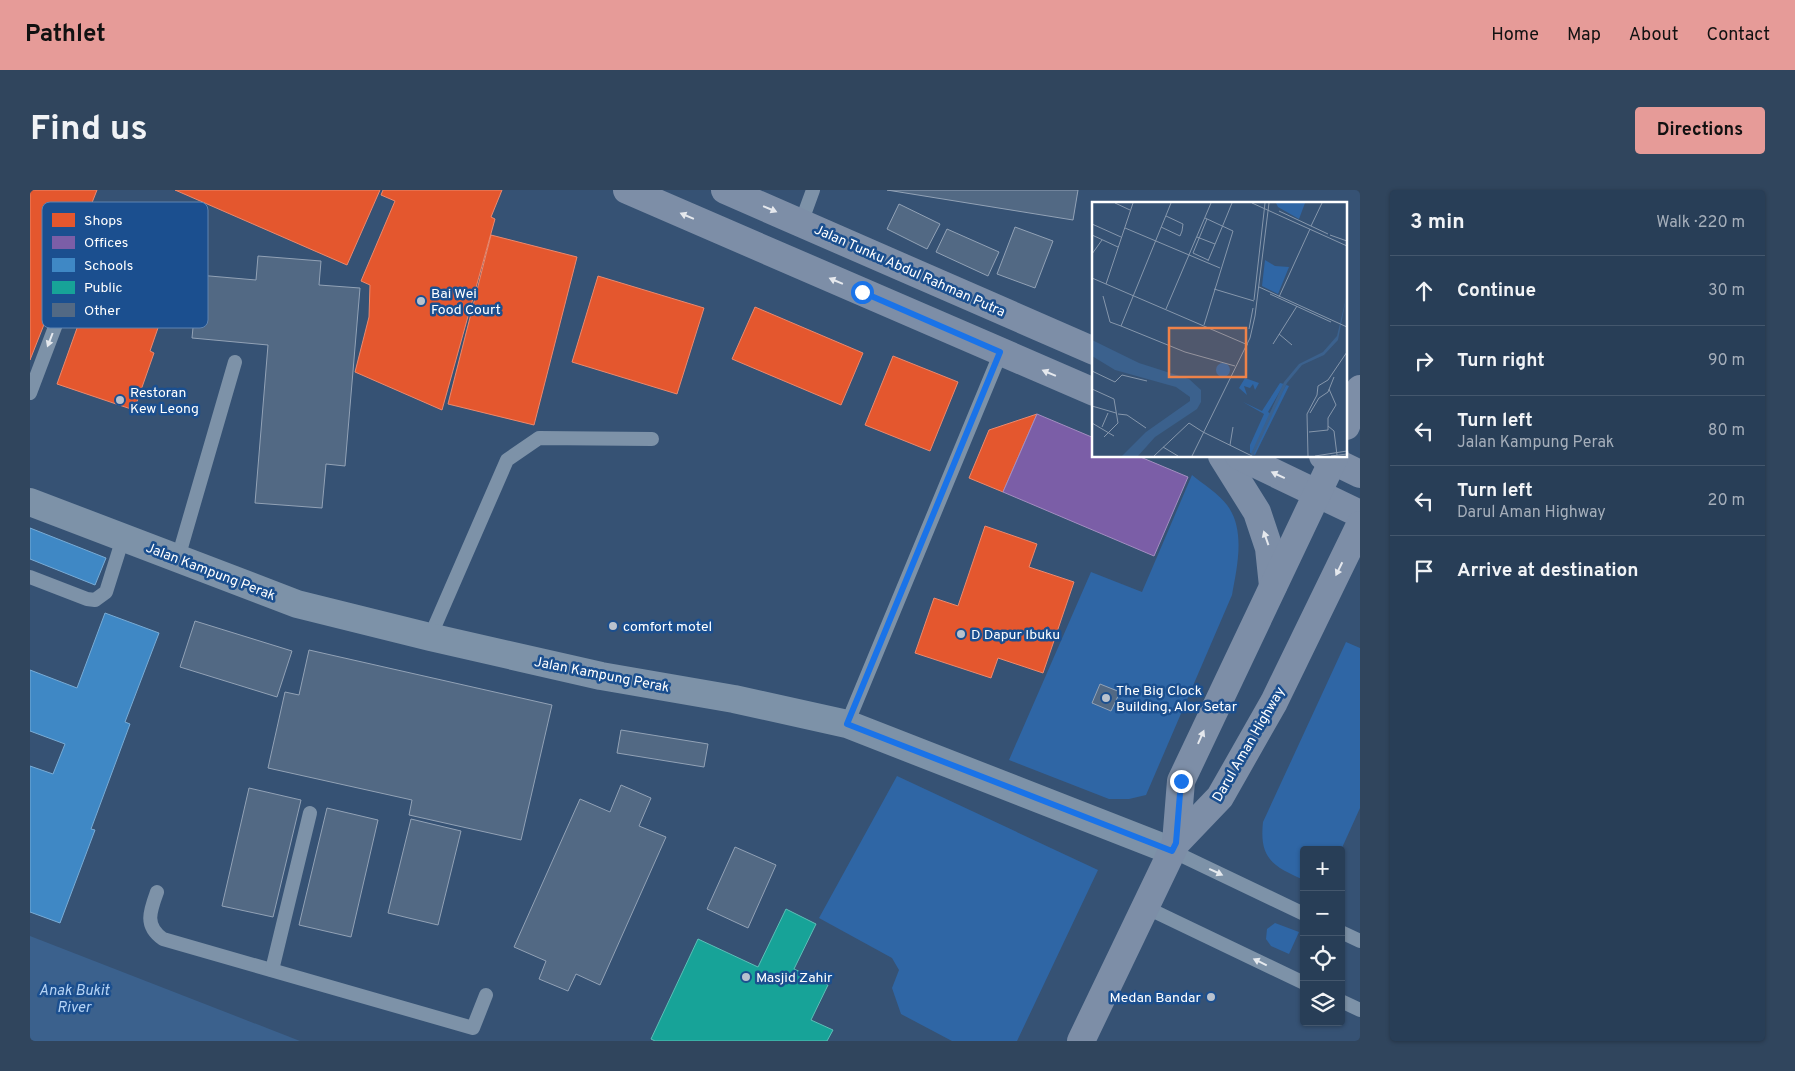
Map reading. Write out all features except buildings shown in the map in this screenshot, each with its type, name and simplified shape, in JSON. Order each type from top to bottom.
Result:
[{"type":"main road","points":[[627,190],[1092,391]]},
{"type":"main road","name":"Jalan Tunku Abdul Rahman Putra","points":[[725,190],[1092,350]]},
{"type":"main road","points":[[1348,388],[1360,381]]},
{"type":"main road","points":[[1348,421],[1360,389]]},
{"type":"main road","points":[[1223,458],[1257,512],[1269,548],[1273,586]]},
{"type":"main road","points":[[1243,458],[1360,514]]},
{"type":"main road","points":[[1081,1041],[1144,906],[1174,847],[1181,781],[1318,493],[1330,458],[1360,474]]},
{"type":"main road","name":"Darul Aman Highway","points":[[1174,847],[1220,798],[1274,702],[1360,525]]},
{"type":"street","name":"Jalan Kampung Perak","points":[[30,502],[297,604],[601,676],[734,699],[847,724],[1174,847]]},
{"type":"lane","points":[[801,223],[813,190]]},
{"type":"lane","points":[[30,393],[52,328]]},
{"type":"lane","points":[[847,724],[1000,352]]},
{"type":"lane","points":[[178,558],[235,362]]},
{"type":"lane","points":[[430,637],[507,460],[539,438],[652,439]]},
{"type":"lane","points":[[30,577],[87,599],[95,600],[106,592],[123,538]]},
{"type":"lane","points":[[272,970],[310,812]]},
{"type":"lane","points":[[1174,847],[1300,912]]},
{"type":"lane","points":[[157,892],[149,914],[149,923],[154,934],[163,939],[473,1028],[486,995]]},
{"type":"lane","points":[[1144,906],[1300,980]]},
{"type":"lane","points":[[1345,934],[1360,941]]},
{"type":"lane","points":[[1345,1003],[1360,1010]]},
{"type":"shaded area","points":[[1192,475],[1220,497],[1233,515],[1238,537],[1238,561],[1232,595],[1146,795],[1129,799],[1109,799],[1009,760],[1091,572],[1142,592]]},
{"type":"shaded area","points":[[1346,642],[1360,648],[1360,808],[1343,846],[1300,846],[1300,878],[1270,860],[1263,845],[1263,822]]},
{"type":"shaded area","points":[[897,776],[1098,870],[1017,1041],[952,1041],[901,1014],[892,988],[899,970],[892,958],[819,918]]},
{"type":"shaded area","points":[[1275,923],[1299,932],[1289,954],[1271,946],[1266,939],[1267,929]]},
{"type":"water","name":"Anak Bukit River","points":[[30,936],[300,1041],[30,1041]]},
{"type":"place","name":"Bai Wei Food Court","points":[[421,301]]},
{"type":"place","name":"Restoran Kew Leong","points":[[120,400]]},
{"type":"place","name":"comfort motel","points":[[613,626]]},
{"type":"place","name":"D Dapur Ibuku","points":[[961,634]]},
{"type":"place","name":"The Big Clock Building, Alor Setar","points":[[1106,698]]},
{"type":"place","name":"Masjid Zahir","points":[[746,977]]},
{"type":"place","name":"Medan Bandar","points":[[1211,997]]},
{"type":"route","points":[[862,292],[1000,352],[847,724],[1172,851],[1176,843],[1181,781]]}]
